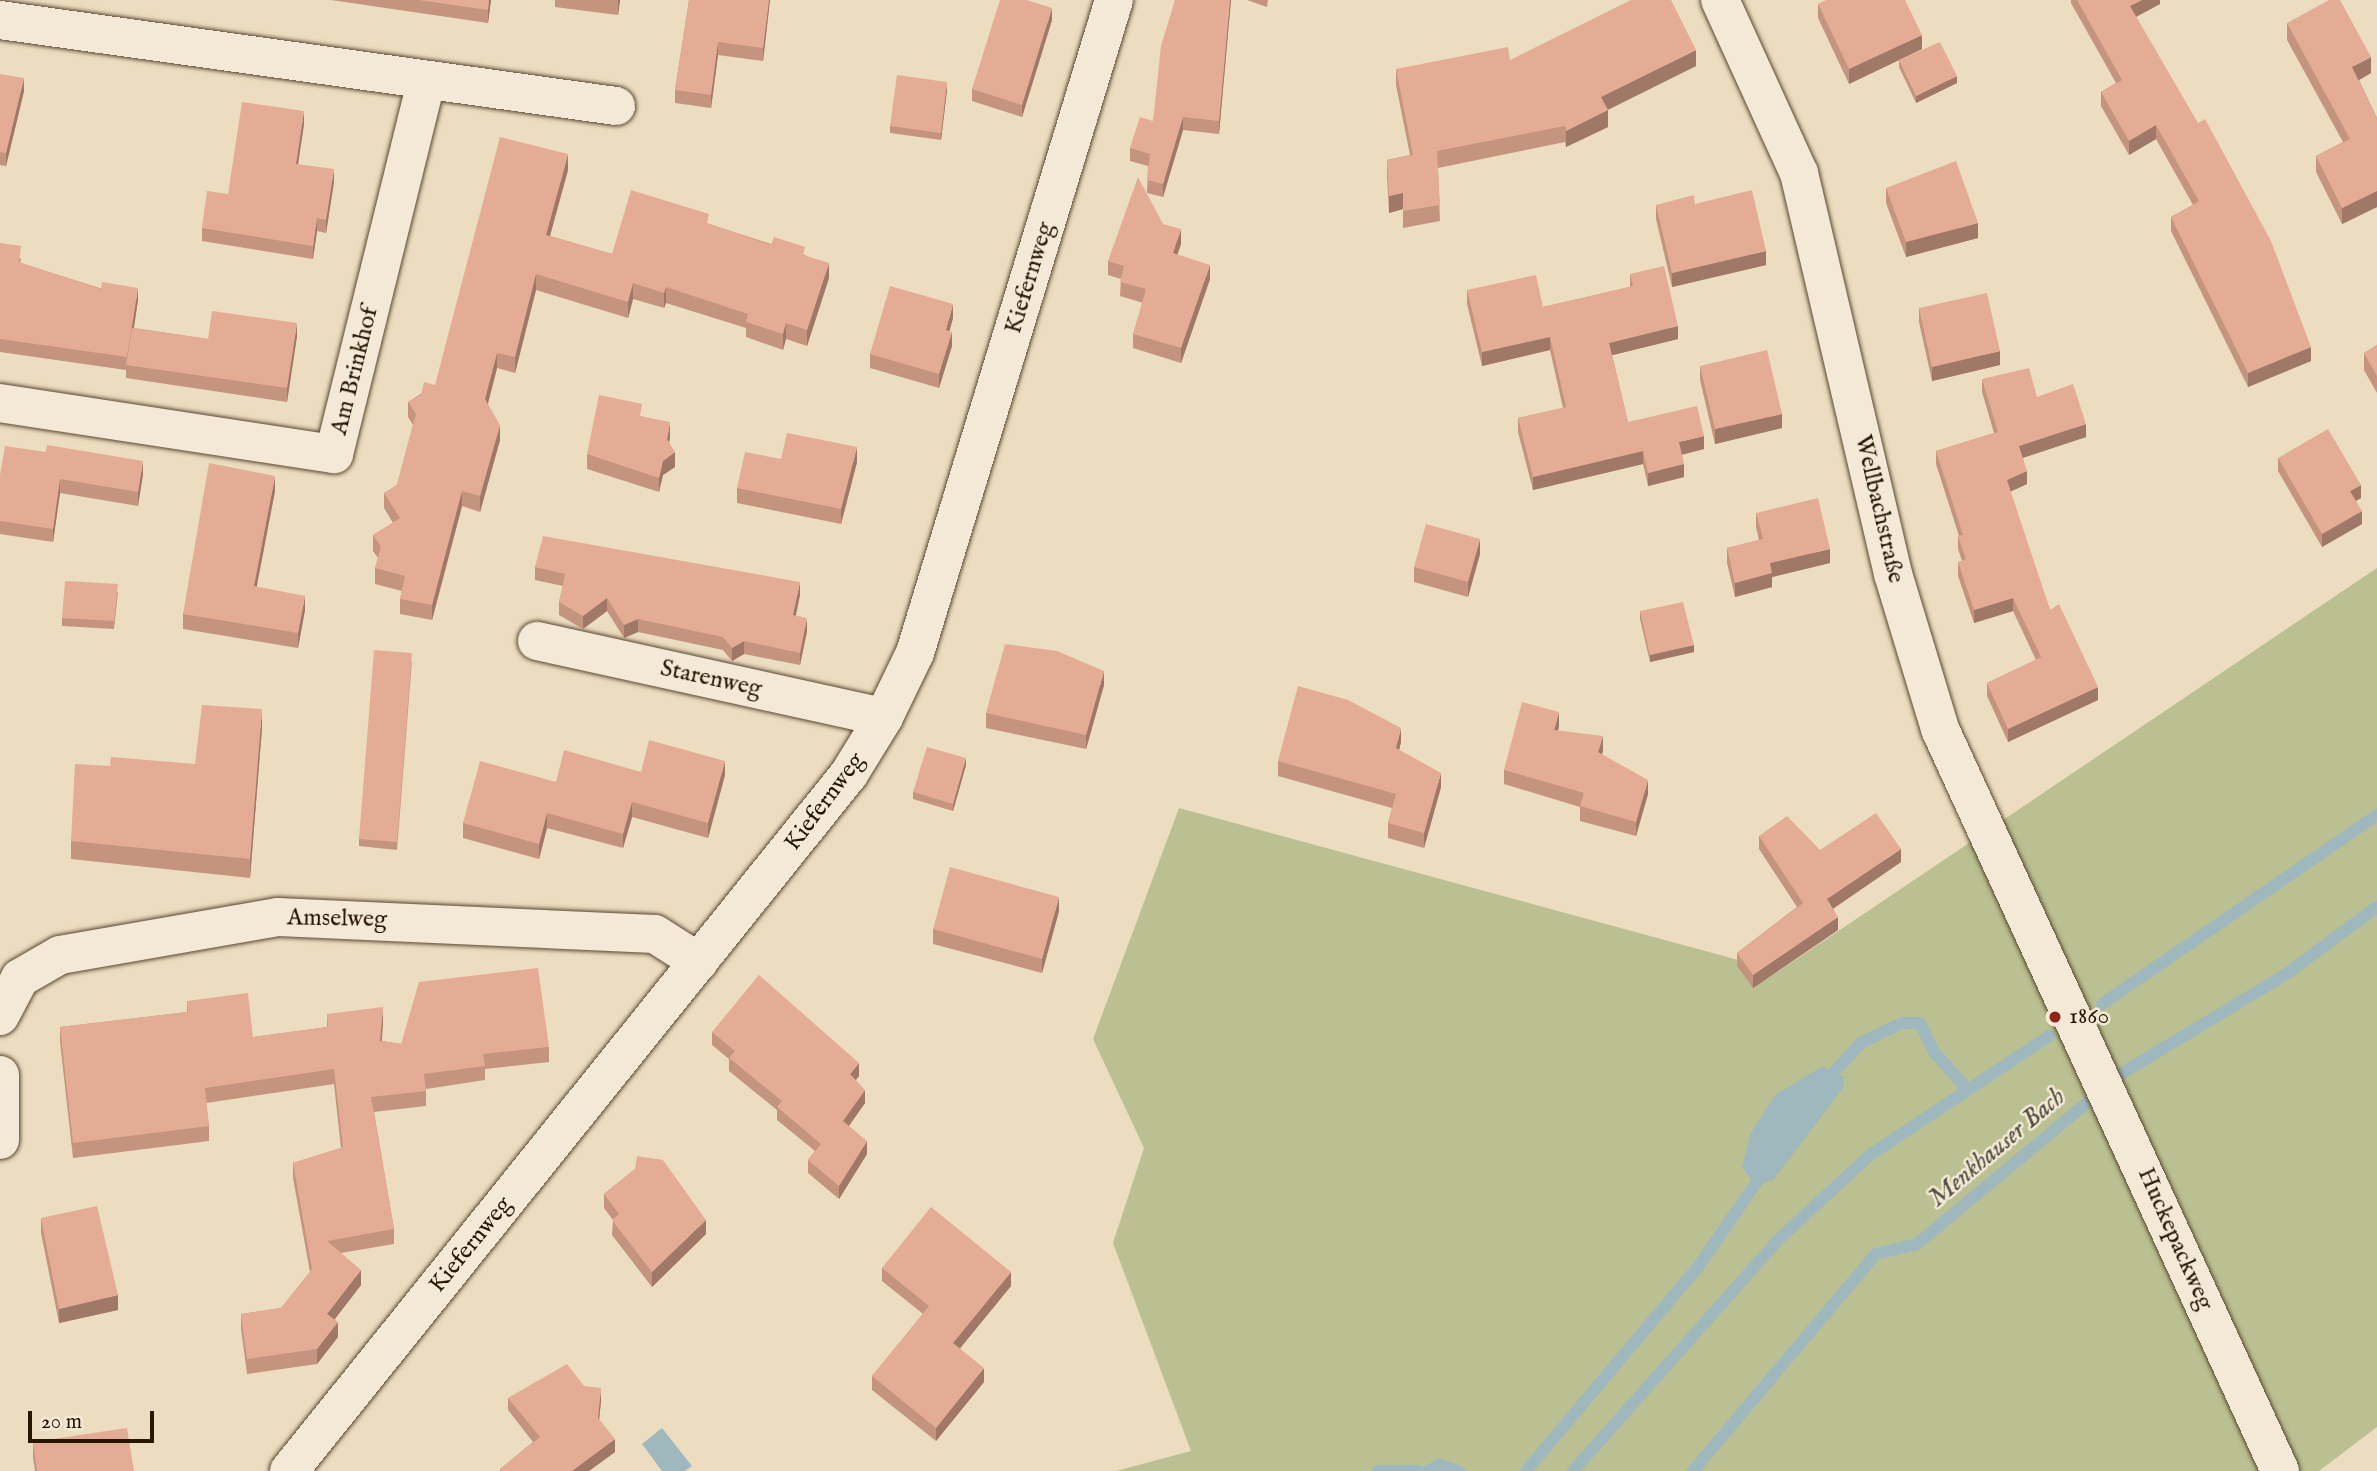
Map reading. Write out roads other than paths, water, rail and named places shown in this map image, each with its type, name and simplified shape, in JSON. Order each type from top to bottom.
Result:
[{"type":"street","name":"Kiefernweg","points":[[289,1471],[849,774],[884,717],[915,653],[1114,0]]},
{"type":"street","name":"Wellbachstraße","points":[[1720,0],[1799,173],[1894,574],[1940,729],[2068,1008]]},
{"type":"street","points":[[0,20],[426,82],[616,106]]},
{"type":"street","name":"Am Brinkhof","points":[[0,402],[334,454],[426,82]]},
{"type":"street","name":"Starenweg","points":[[537,641],[884,717]]},
{"type":"street","name":"Amselweg","points":[[0,1016],[20,978],[60,955],[278,917],[655,934],[699,962]]},
{"type":"street","name":"Huckepackweg","points":[[2068,1008],[2280,1471]]},
{"type":"street","points":[[0,1075],[0,1140]]},
{"type":"water","points":[[1823,1066],[1844,1077],[1843,1088],[1773,1180],[1756,1185],[1742,1167],[1751,1133],[1775,1095]]},
{"type":"water","points":[[662,1428],[692,1466],[685,1471],[662,1471],[642,1444]]},
{"type":"waterway","points":[[2102,1004],[2377,815]]},
{"type":"waterway","name":"Menkhauser Bach","points":[[1693,1471],[1876,1254],[1917,1244],[2124,1072],[2285,975],[2377,907]]},
{"type":"waterway","points":[[1824,1083],[1861,1043],[1902,1023],[1920,1023],[1934,1052],[1968,1090]]},
{"type":"waterway","points":[[1573,1471],[1779,1239],[1870,1155],[2049,1036]]},
{"type":"waterway","points":[[1526,1471],[1698,1267],[1765,1170]]},
{"type":"waterway","points":[[1428,1471],[1440,1465],[1459,1471]]},
{"type":"waterway","points":[[1378,1471],[1419,1471]]},
{"type":"place","name":"1860","points":[[2055,1017]]}]
